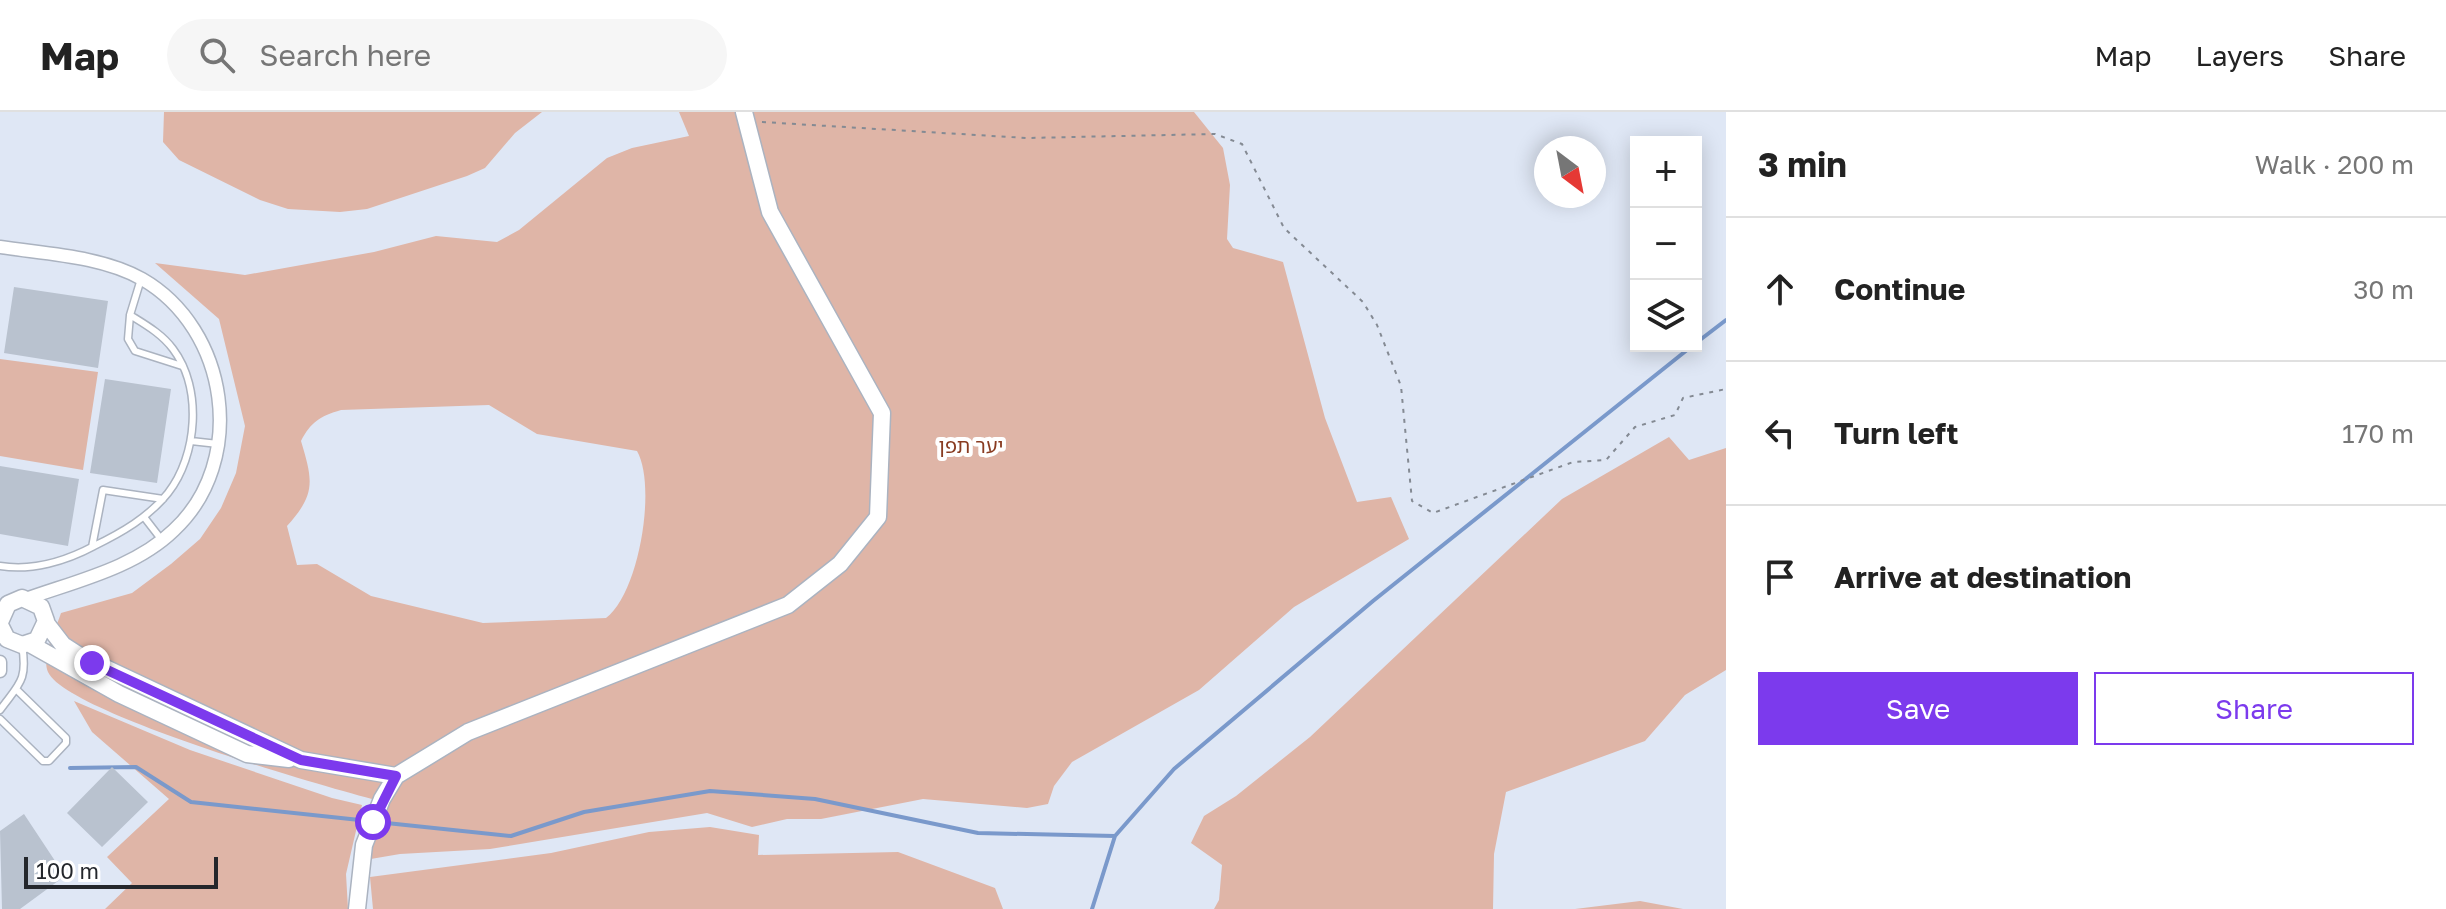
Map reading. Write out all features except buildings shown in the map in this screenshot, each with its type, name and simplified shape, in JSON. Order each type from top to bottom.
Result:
[{"type":"main road","points":[[357,909],[364,845],[382,799],[396,776],[468,732],[788,605],[840,564],[878,517],[882,413],[770,212],[744,117]]},
{"type":"main road","points":[[0,596],[36,602],[63,645],[92,663],[301,760]]},
{"type":"main road","points":[[22,599],[3,610],[0,624],[7,639],[26,644],[119,694],[247,754],[396,776]]},
{"type":"main road","points":[[26,644],[42,635],[45,618]]},
{"type":"street","points":[[0,247],[99,263],[141,279],[175,304],[200,337],[216,375],[222,416],[218,444],[201,496],[175,530],[136,558],[22,599]]},
{"type":"street","points":[[45,618],[69,582]]},
{"type":"street","points":[[0,662],[0,671]]},
{"type":"lane","points":[[141,279],[130,315],[128,339],[135,351],[182,366]]},
{"type":"lane","points":[[0,566],[47,564],[92,547],[144,517],[178,480],[191,441],[191,402],[182,366],[168,343],[130,315]]},
{"type":"lane","points":[[191,441],[218,444]]},
{"type":"lane","points":[[92,547],[103,490],[163,499]]},
{"type":"lane","points":[[144,517],[162,540]]},
{"type":"lane","points":[[0,710],[18,691],[26,644]]},
{"type":"lane","points":[[0,719],[43,761],[49,761],[66,743],[66,738],[18,691]]},
{"type":"path","points":[[744,117],[1026,138],[1215,134],[1242,144],[1284,228],[1363,302],[1377,325],[1401,386],[1412,501],[1433,513],[1573,462],[1606,460],[1635,427],[1675,415],[1683,398],[1726,389]]},
{"type":"green space","points":[[164,112],[542,112],[515,133],[485,168],[367,209],[340,212],[288,209],[260,200],[179,160],[163,142]]},
{"type":"green space","name":"יער תפן","points":[[679,112],[1194,112],[1223,148],[1230,185],[1227,239],[1233,248],[1283,262],[1325,418],[1357,502],[1391,497],[1409,539],[1294,607],[1199,690],[1072,762],[1054,786],[1048,804],[1027,808],[923,799],[821,819],[787,819],[752,827],[707,813],[490,849],[400,854],[359,861],[387,803],[261,767],[149,728],[66,689],[48,672],[46,658],[61,613],[132,593],[171,564],[200,539],[221,508],[236,473],[245,426],[219,319],[155,263],[245,275],[374,252],[436,236],[497,242],[519,230],[607,158],[632,148],[689,136]],"holes":[[[489,405],[537,434],[637,451],[643,467],[645,488],[641,539],[628,587],[606,618],[483,623],[371,596],[317,564],[297,565],[287,526],[303,505],[309,486],[301,441],[322,417],[341,410]]]},
{"type":"green space","points":[[0,359],[98,372],[83,470],[0,456]]},
{"type":"green space","points":[[1669,437],[1689,460],[1726,448],[1726,670],[1685,695],[1645,741],[1506,792],[1494,854],[1493,909],[1214,909],[1219,900],[1222,865],[1191,843],[1204,816],[1236,796],[1310,737],[1562,499]]},
{"type":"green space","points":[[74,701],[190,750],[332,798],[362,805],[346,874],[348,909],[105,909],[132,883],[107,857],[169,799],[92,732]]},
{"type":"green space","points":[[710,827],[759,835],[758,855],[898,852],[995,888],[1003,909],[373,909],[370,877],[551,853],[649,832]]},
{"type":"green space","points":[[1640,901],[1683,909],[1575,909]]},
{"type":"waterway","points":[[1702,338],[1726,320]]},
{"type":"waterway","points":[[1092,909],[1115,836],[1174,769],[1373,601],[1684,352]]},
{"type":"waterway","points":[[70,768],[136,767],[191,802],[369,821]]},
{"type":"waterway","points":[[377,822],[511,836],[584,812],[710,791],[815,799],[978,833],[1115,836]]},
{"type":"route","points":[[92,663],[301,760],[396,776],[373,822]]}]
